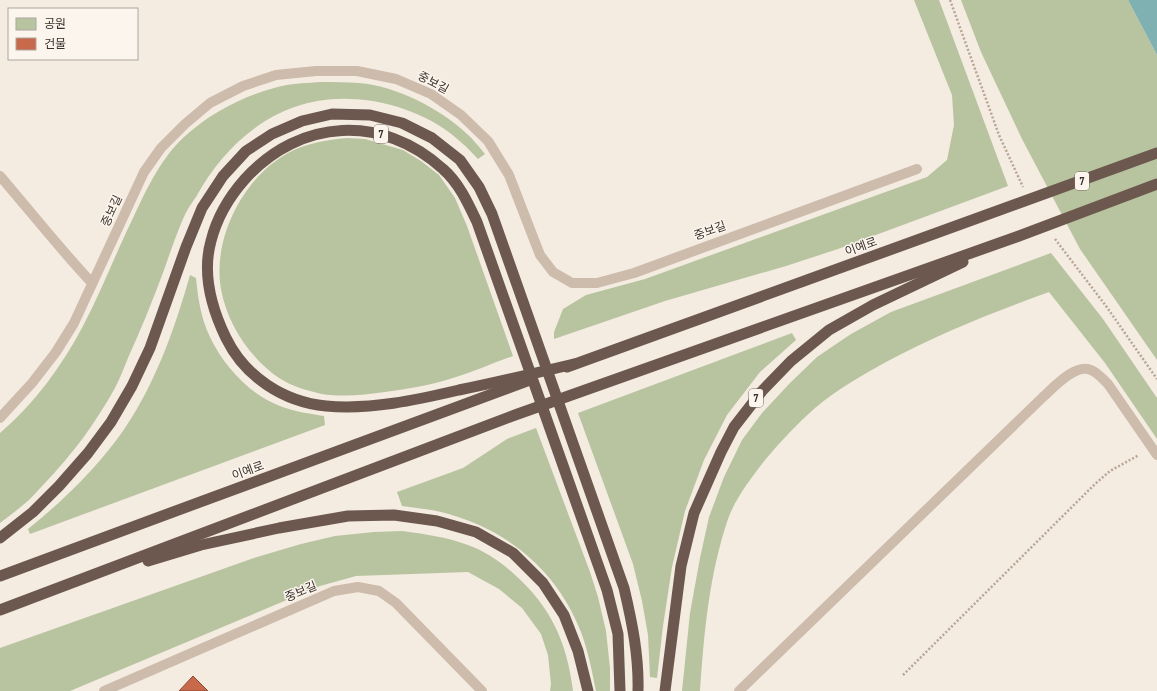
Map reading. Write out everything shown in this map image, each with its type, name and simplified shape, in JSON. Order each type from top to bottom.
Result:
[{"type":"highway","points":[[0,538],[33,512],[59,486],[88,453],[111,422],[132,386],[150,348],[186,247],[202,208],[223,176],[246,151],[272,134],[302,121],[332,114],[370,115],[402,123],[432,138],[460,160],[478,187],[492,214],[624,588],[634,634],[638,691]]},
{"type":"highway","name":"7","points":[[503,385],[419,398],[391,404],[357,407],[325,406],[295,399],[272,388],[248,370],[232,351],[219,323],[211,296],[208,273],[210,242],[219,217],[235,190],[257,165],[282,147],[311,135],[340,130],[366,131],[392,137],[420,150],[445,170],[463,194],[477,222],[607,590],[618,634],[620,691]]},
{"type":"highway","name":"이예로","points":[[0,576],[503,385],[574,364],[1157,153]]},
{"type":"highway","name":"7","points":[[665,691],[681,566],[694,513],[721,452],[734,427],[762,391],[791,361],[829,330],[873,305],[1019,236],[1157,184]]},
{"type":"highway","points":[[0,610],[515,415],[1019,236]]},
{"type":"highway","points":[[69,584],[201,546],[279,528],[348,516],[394,515],[437,521],[476,532],[513,553],[543,583],[564,615],[578,651],[588,691]]},
{"type":"lane","name":"중보길","points":[[0,418],[32,383],[56,352],[74,323],[144,172],[161,148],[185,124],[210,104],[243,86],[276,75],[316,71],[356,71],[396,79],[431,94],[455,110],[488,141],[509,175],[540,255],[553,272],[572,282],[597,283],[634,273],[917,169]]},
{"type":"lane","points":[[0,176],[61,249],[92,283]]},
{"type":"lane","points":[[739,691],[1043,396],[1076,370],[1084,368],[1091,370],[1099,375],[1108,384],[1155,452]]},
{"type":"lane","name":"중보길","points":[[104,691],[334,592],[358,587],[379,591],[396,603],[482,691]]},
{"type":"path","points":[[903,675],[1095,484],[1110,471],[1155,452]]},
{"type":"green space","points":[[914,0],[939,0],[1008,186],[838,249],[786,266],[665,301],[554,339],[554,332],[563,309],[586,295],[645,279],[927,177],[947,160],[954,125],[952,95]]},
{"type":"green space","points":[[961,0],[1128,0],[1157,55],[1157,360],[1080,249],[1022,139],[981,52]]},
{"type":"green space","points":[[321,82],[373,85],[416,100],[443,115],[455,124],[471,138],[485,154],[478,159],[467,147],[439,125],[411,111],[396,106],[365,100],[325,100],[301,105],[279,113],[259,125],[224,157],[209,176],[187,210],[122,373],[115,388],[99,414],[82,439],[54,473],[29,500],[0,523],[0,433],[36,397],[66,356],[83,326],[143,196],[165,159],[184,137],[206,120],[230,105],[269,89],[282,86]]},
{"type":"green space","points":[[347,138],[365,139],[403,150],[421,161],[439,175],[455,198],[467,226],[513,356],[460,376],[428,385],[370,394],[337,395],[322,394],[294,386],[284,381],[268,370],[249,350],[234,327],[224,302],[221,289],[219,269],[221,250],[235,211],[245,193],[258,177],[272,164],[288,153],[309,144]]},
{"type":"green space","points":[[1051,253],[1103,319],[1157,398],[1157,439],[1105,363],[1049,292],[966,324],[886,362],[840,389],[808,414],[765,460],[739,496],[728,519],[716,561],[708,604],[700,691],[682,691],[690,613],[709,517],[724,477],[742,440],[762,413],[817,357],[851,334],[891,312]]},
{"type":"green space","points":[[190,275],[196,278],[200,308],[210,337],[221,356],[236,375],[262,397],[277,405],[284,408],[324,416],[325,425],[30,534],[28,529],[80,482],[104,456],[125,428],[146,392],[164,354]]},
{"type":"green space","points":[[792,333],[796,340],[760,372],[727,415],[704,460],[685,511],[672,567],[657,678],[650,677],[648,635],[633,564],[578,413]]},
{"type":"green space","points":[[536,428],[598,597],[606,631],[610,668],[610,691],[596,691],[590,661],[581,632],[571,610],[558,589],[543,571],[526,555],[508,541],[465,519],[436,511],[402,506],[397,492],[463,468],[507,439]]},
{"type":"green space","points":[[402,531],[444,538],[481,550],[504,565],[527,586],[538,599],[555,626],[566,657],[573,691],[550,691],[551,684],[548,655],[541,634],[522,608],[499,589],[468,572],[356,576],[320,586],[70,691],[0,691],[0,648],[257,557],[301,544],[335,536]]},
{"type":"water","points":[[1128,0],[1157,0],[1157,55]]},
{"type":"building","points":[[193,676],[208,691],[179,691]]}]
